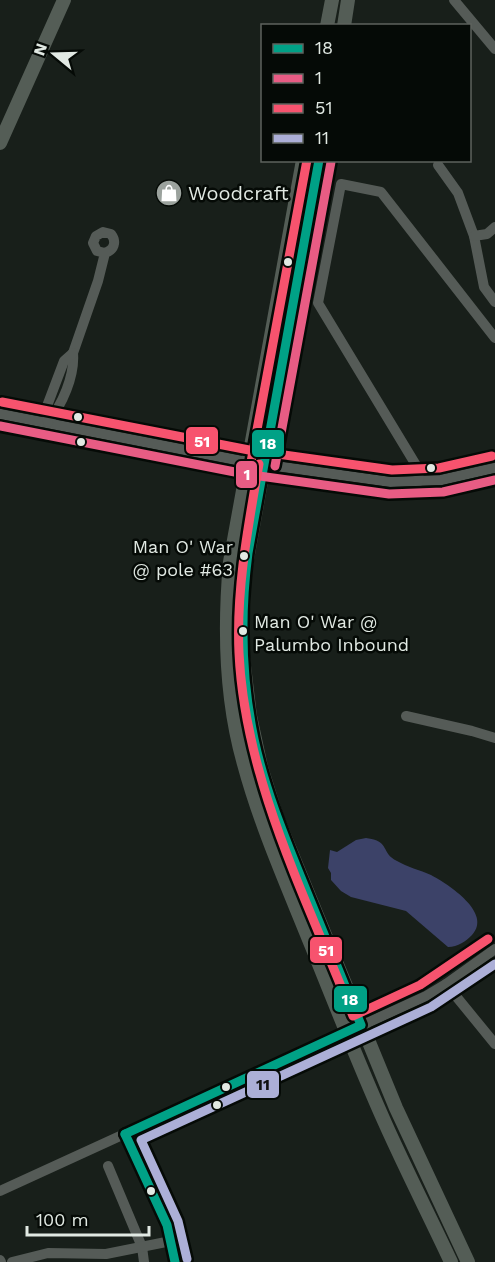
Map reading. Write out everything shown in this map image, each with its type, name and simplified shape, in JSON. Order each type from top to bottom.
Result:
[{"type":"main road","points":[[0,142],[64,0]]},
{"type":"main road","points":[[327,24],[332,0]]},
{"type":"main road","points":[[344,24],[348,0]]},
{"type":"main road","points":[[303,162],[233,544],[227,594],[227,656],[232,709],[243,762],[261,819],[346,1032],[386,1124],[451,1262]]},
{"type":"main road","points":[[319,162],[248,552],[242,613],[242,649],[250,716],[261,767],[277,818],[400,1118],[468,1262]]},
{"type":"street","points":[[454,0],[495,49]]},
{"type":"street","points":[[438,165],[458,193],[474,236],[484,287],[495,302]]},
{"type":"street","points":[[418,482],[419,470],[318,303],[340,184],[381,192],[495,338]]},
{"type":"street","points":[[474,236],[487,234],[495,227]]},
{"type":"street","points":[[48,422],[47,406],[64,361],[73,353],[98,281],[105,253]]},
{"type":"street","points":[[0,414],[247,462],[388,482],[418,482],[460,477],[495,468]]},
{"type":"street","points":[[406,716],[472,730],[495,738]]},
{"type":"street","points":[[0,1191],[409,1004],[446,984],[495,949]]},
{"type":"street","points":[[446,984],[495,1044]]},
{"type":"street","points":[[125,1134],[158,1205],[171,1241],[175,1262]]},
{"type":"street","points":[[108,1166],[142,1247],[144,1262]]},
{"type":"street","points":[[12,1262],[48,1253],[106,1254],[171,1241]]},
{"type":"water","points":[[366,838],[382,844],[392,858],[439,879],[466,900],[477,918],[477,926],[472,935],[462,943],[448,947],[406,911],[351,897],[341,891],[331,880],[328,868],[330,850],[337,852],[356,840]]},
{"type":"transit line","name":"51","points":[[251,462],[307,162]]},
{"type":"transit line","name":"18","points":[[125,1134],[361,1025],[276,814],[254,739],[244,669],[243,623],[248,553],[319,162]]},
{"type":"transit line","name":"1","points":[[275,466],[331,162]]},
{"type":"transit line","name":"51","points":[[2,402],[249,450],[392,470],[439,468],[492,456]]},
{"type":"transit line","name":"1","points":[[0,426],[245,474],[389,494],[443,492],[495,480]]},
{"type":"transit line","name":"51","points":[[259,464],[239,606],[239,653],[244,701],[253,747],[281,839],[353,1016],[420,985],[488,939]]},
{"type":"transit line","name":"11","points":[[187,1259],[178,1221],[141,1140],[431,1007],[495,964]]},
{"type":"transit line","name":"18","points":[[125,1134],[167,1225],[175,1262]]},
{"type":"place","name":"Woodcraft","points":[[169,193]]},
{"type":"place","name":"Man O' War @ pole #63","points":[[244,556]]},
{"type":"place","name":"Man O' War @ Palumbo Inbound","points":[[243,631]]}]
